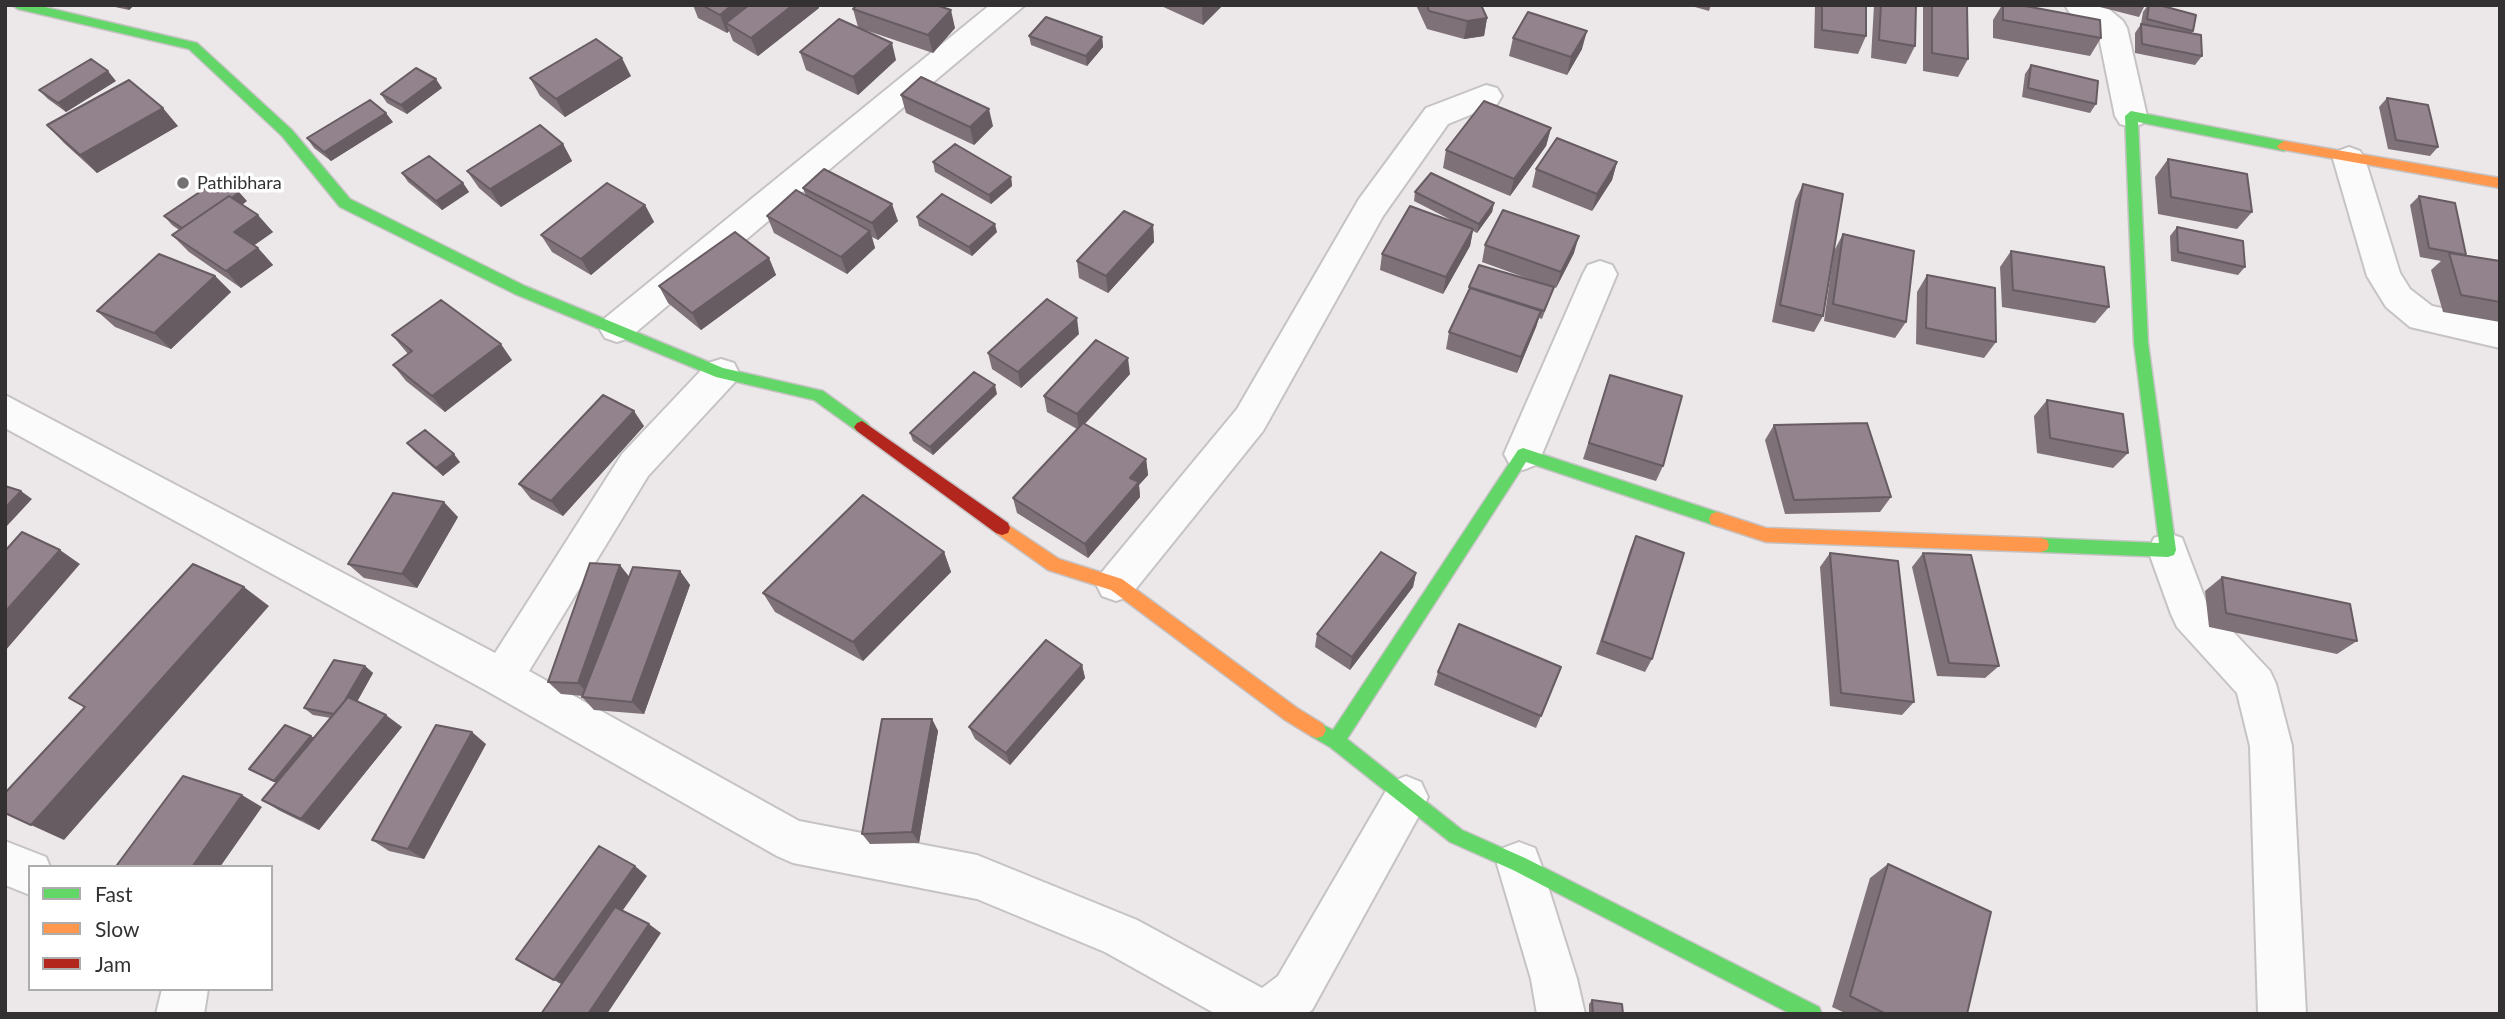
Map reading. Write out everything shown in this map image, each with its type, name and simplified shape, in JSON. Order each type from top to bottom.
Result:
[{"type":"street","points":[[617,328],[909,85],[1010,5]]},
{"type":"street","points":[[2080,5],[2098,15],[2112,28],[2131,116],[2141,343],[2168,550],[2191,614],[2255,684],[2271,746],[2282,1014]]},
{"type":"street","points":[[39,8],[193,46],[287,133],[345,203],[520,290],[721,373],[818,395],[1054,565],[1116,584],[1291,714],[1336,741],[1456,836],[1519,864],[1812,1014]]},
{"type":"street","points":[[1116,584],[1251,420],[1371,208],[1437,116],[1486,96]]},
{"type":"street","points":[[2131,116],[2349,159],[2500,183]]},
{"type":"street","points":[[2349,159],[2385,276],[2398,298],[2422,317],[2500,334]]},
{"type":"street","points":[[1336,741],[1523,454],[1600,274]]},
{"type":"street","points":[[502,678],[635,465],[721,373]]},
{"type":"street","points":[[5,410],[502,678],[793,841],[977,877],[1122,936],[1265,1014],[1295,993],[1406,797]]},
{"type":"street","points":[[1523,454],[1766,535],[2168,550]]},
{"type":"street","points":[[5,863],[28,872]]},
{"type":"street","points":[[1519,864],[1554,979],[1560,1014]]},
{"type":"street","points":[[180,1014],[185,991]]},
{"type":"building","points":[[702,5],[732,5],[720,15]]},
{"type":"building","points":[[749,5],[793,5],[751,38],[726,23]]},
{"type":"building","points":[[857,5],[936,5],[951,10],[928,35],[853,9]]},
{"type":"building","points":[[1427,5],[1481,5],[1487,18],[1467,21],[1429,11]]},
{"type":"building","points":[[1822,5],[1866,5],[1866,36],[1822,30]]},
{"type":"building","points":[[1881,5],[1916,5],[1915,46],[1879,40]]},
{"type":"building","points":[[1932,5],[1967,5],[1968,59],[1932,53]]},
{"type":"building","points":[[2003,5],[2020,5],[2100,20],[2101,38],[2003,20]]},
{"type":"building","points":[[2149,5],[2196,15],[2193,31],[2147,19]]},
{"type":"building","points":[[1528,12],[1587,31],[1571,57],[1513,38]]},
{"type":"building","points":[[1046,17],[1102,37],[1086,56],[1029,36]]},
{"type":"building","points":[[839,19],[892,43],[853,77],[800,52]]},
{"type":"building","points":[[2141,24],[2201,35],[2202,56],[2142,44]]},
{"type":"building","points":[[596,39],[622,58],[556,99],[530,78]]},
{"type":"building","points":[[91,59],[108,71],[58,103],[39,90]]},
{"type":"building","points":[[2031,65],[2098,81],[2096,104],[2028,88]]},
{"type":"building","points":[[416,68],[436,79],[401,105],[381,94]]},
{"type":"building","points":[[921,77],[989,109],[970,127],[901,95]]},
{"type":"building","points":[[129,80],[163,108],[80,155],[47,125]]},
{"type":"building","points":[[2387,98],[2428,105],[2438,147],[2396,140]]},
{"type":"building","points":[[370,100],[386,113],[324,152],[307,138]]},
{"type":"building","points":[[1484,101],[1551,128],[1514,179],[1446,150]]},
{"type":"building","points":[[540,125],[563,144],[490,189],[467,171]]},
{"type":"building","points":[[1557,138],[1617,162],[1597,194],[1536,169]]},
{"type":"building","points":[[955,144],[1011,177],[989,195],[933,162]]},
{"type":"building","points":[[429,156],[463,183],[436,201],[402,173]]},
{"type":"building","points":[[2168,159],[2247,174],[2252,212],[2171,197]]},
{"type":"building","points":[[824,169],[892,204],[872,223],[803,188]]},
{"type":"building","points":[[1431,173],[1494,203],[1479,224],[1415,192]]},
{"type":"building","points":[[219,179],[239,192],[182,228],[164,216]]},
{"type":"building","points":[[607,183],[645,205],[581,259],[541,235]]},
{"type":"building","points":[[1803,184],[1843,194],[1823,316],[1780,305]]},
{"type":"building","points":[[796,190],[870,231],[841,257],[767,216]]},
{"type":"building","points":[[942,194],[995,224],[969,247],[917,217]]},
{"type":"building","points":[[229,196],[258,215],[234,232],[258,248],[226,271],[172,235]]},
{"type":"building","points":[[2419,196],[2455,203],[2466,255],[2429,248]]},
{"type":"building","points":[[1410,206],[1473,229],[1446,277],[1382,254]]},
{"type":"building","points":[[1503,210],[1579,236],[1561,272],[1485,245]]},
{"type":"building","points":[[1124,211],[1153,225],[1106,276],[1077,261]]},
{"type":"building","points":[[2177,227],[2243,241],[2245,267],[2178,252]]},
{"type":"building","points":[[735,232],[769,258],[692,313],[659,286]]},
{"type":"building","points":[[1843,234],[1914,251],[1906,322],[1833,304]]},
{"type":"building","points":[[2011,251],[2104,267],[2109,307],[2013,290]]},
{"type":"building","points":[[2449,253],[2500,261],[2500,302],[2461,295]]},
{"type":"building","points":[[159,254],[215,276],[154,333],[97,311]]},
{"type":"building","points":[[1479,265],[1554,287],[1544,311],[1469,287]]},
{"type":"building","points":[[1927,275],[1995,288],[1996,342],[1926,328]]},
{"type":"building","points":[[1470,288],[1541,311],[1521,357],[1449,332]]},
{"type":"building","points":[[1047,299],[1077,318],[1018,372],[988,353]]},
{"type":"building","points":[[441,300],[501,344],[432,396],[393,365],[412,351],[392,335]]},
{"type":"building","points":[[1096,340],[1128,358],[1077,414],[1044,396]]},
{"type":"building","points":[[974,372],[995,385],[930,447],[910,433]]},
{"type":"building","points":[[1610,375],[1682,396],[1663,466],[1589,443]]},
{"type":"building","points":[[603,395],[634,411],[551,501],[519,484]]},
{"type":"building","points":[[2047,400],[2123,414],[2128,453],[2050,438]]},
{"type":"building","points":[[1083,423],[1146,459],[1130,478],[1139,482],[1085,544],[1013,498]]},
{"type":"building","points":[[1867,423],[1891,497],[1794,500],[1774,425]]},
{"type":"building","points":[[425,430],[454,454],[436,468],[407,443]]},
{"type":"building","points":[[5,486],[21,491],[5,508]]},
{"type":"building","points":[[393,493],[444,502],[402,574],[348,564]]},
{"type":"building","points":[[863,495],[944,552],[853,642],[763,593]]},
{"type":"building","points":[[22,532],[60,550],[5,612],[5,551]]},
{"type":"building","points":[[1636,536],[1684,553],[1652,659],[1602,641]]},
{"type":"building","points":[[1381,552],[1416,573],[1352,657],[1317,634]]},
{"type":"building","points":[[1830,553],[1898,561],[1914,702],[1841,693]]},
{"type":"building","points":[[1923,553],[1971,555],[1999,666],[1949,663]]},
{"type":"building","points":[[590,563],[620,565],[578,683],[548,682]]},
{"type":"building","points":[[193,564],[244,587],[31,825],[5,813],[5,793],[85,707],[69,698]]},
{"type":"building","points":[[633,567],[680,571],[632,702],[582,697]]},
{"type":"building","points":[[2222,577],[2350,604],[2357,641],[2226,613]]},
{"type":"building","points":[[1459,624],[1561,667],[1541,716],[1438,672]]},
{"type":"building","points":[[1046,640],[1082,665],[1006,753],[969,727]]},
{"type":"building","points":[[334,660],[365,666],[334,714],[304,708]]},
{"type":"building","points":[[348,697],[386,715],[301,819],[262,800]]},
{"type":"building","points":[[882,719],[932,719],[912,832],[862,834]]},
{"type":"building","points":[[285,725],[311,736],[274,781],[249,769]]},
{"type":"building","points":[[436,725],[472,732],[408,849],[372,840]]},
{"type":"building","points":[[183,776],[242,795],[193,865],[117,865]]},
{"type":"building","points":[[599,846],[635,866],[554,980],[516,959]]},
{"type":"building","points":[[1888,864],[1991,912],[1967,1014],[1886,1014],[1850,996]]},
{"type":"building","points":[[615,907],[649,924],[588,1014],[541,1014]]},
{"type":"building","points":[[1592,1000],[1622,1004],[1623,1014],[1593,1014]]},
{"type":"traffic: fast","points":[[18,5],[193,46],[287,133],[345,203],[520,290],[721,373],[818,395],[862,427]]},
{"type":"traffic: fast","points":[[2041,545],[2168,550],[2141,343],[2131,116],[2284,146]]},
{"type":"traffic: fast","points":[[1336,741],[1523,454],[1717,519]]},
{"type":"traffic: fast","points":[[1317,730],[1336,741],[1456,836],[1519,864],[1812,1014]]},
{"type":"traffic: slow","points":[[2284,146],[2500,183]]},
{"type":"traffic: slow","points":[[1717,519],[1766,535],[2041,545]]},
{"type":"traffic: slow","points":[[1002,528],[1054,565],[1116,584],[1291,714],[1317,730]]},
{"type":"traffic: jam","points":[[862,427],[1002,528]]},
{"type":"place","name":"Pathibhara","points":[[183,183]]}]
